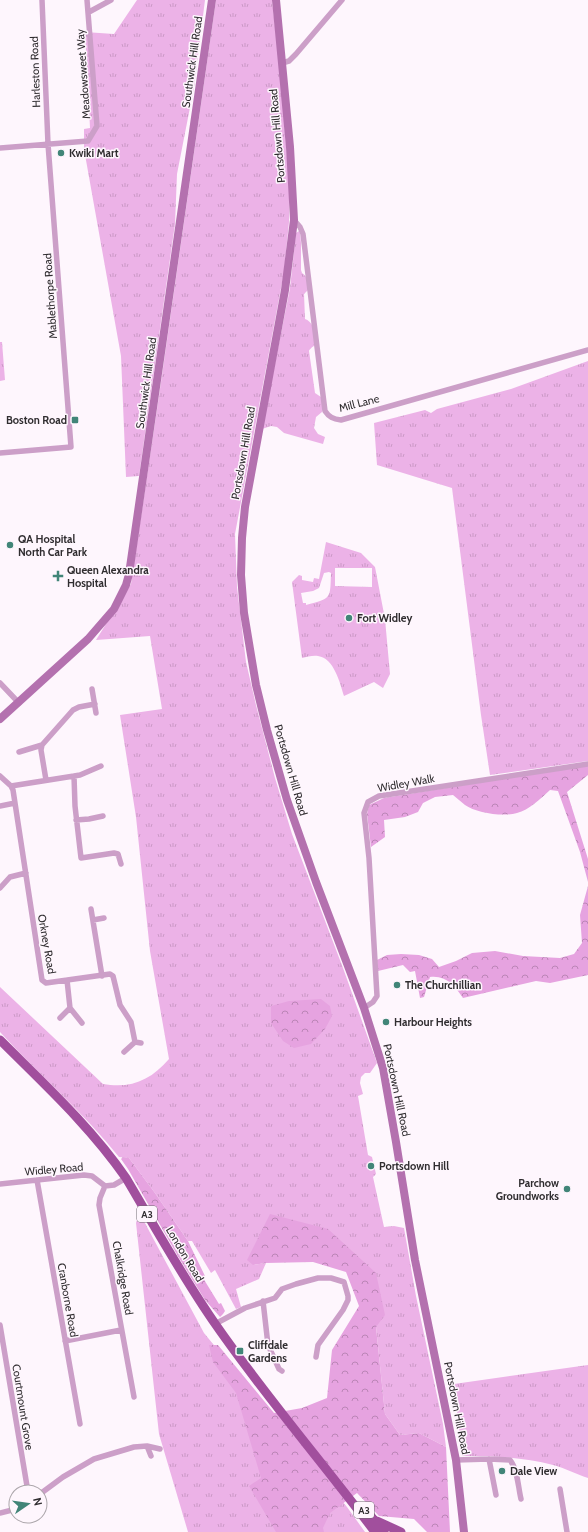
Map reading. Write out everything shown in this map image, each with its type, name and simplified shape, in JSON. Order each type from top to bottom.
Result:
[{"type":"main road","name":"Southwick Hill Road","points":[[0,719],[92,634],[114,609],[126,585],[129,574],[212,0]]},
{"type":"main road","name":"Portsdown Hill Road","points":[[276,0],[290,147],[294,220],[285,290],[245,507],[241,575],[244,613],[256,685],[287,800],[316,882],[364,1008],[383,1068],[396,1142],[407,1220],[456,1460],[464,1532]]},
{"type":"main road","name":"London Road","points":[[0,1040],[100,1143],[126,1178],[215,1324],[274,1403],[375,1532]]},
{"type":"main road","name":"London Road","points":[[342,1488],[384,1532]]},
{"type":"main road","points":[[372,1518],[401,1532]]},
{"type":"street","name":"Harleston Road","points":[[42,0],[48,144]]},
{"type":"street","name":"Meadowsweet Way","points":[[48,144],[88,141],[97,126],[87,0]]},
{"type":"street","points":[[89,12],[111,0]]},
{"type":"street","points":[[282,63],[289,61],[296,54],[342,0]]},
{"type":"street","points":[[0,148],[48,144]]},
{"type":"street","name":"Mablethorpe Road","points":[[0,453],[71,447],[48,144]]},
{"type":"street","name":"Mill Lane","points":[[294,220],[300,227],[303,234],[325,411],[333,419],[340,420],[588,350]]},
{"type":"street","points":[[0,684],[19,703]]},
{"type":"street","points":[[92,689],[96,713]]},
{"type":"street","points":[[19,752],[42,745],[73,710],[79,707],[94,704]]},
{"type":"street","points":[[42,745],[41,750],[46,780]]},
{"type":"street","name":"Widley Walk","points":[[364,1008],[373,1002],[377,996],[370,858],[364,813],[368,802],[379,796],[588,764]]},
{"type":"street","points":[[0,776],[12,786],[80,775],[101,766]]},
{"type":"street","points":[[74,776],[76,820],[81,858],[114,853],[118,854],[121,864]]},
{"type":"street","name":"Orkney Road","points":[[12,786],[42,980],[46,983],[102,976]]},
{"type":"street","points":[[0,806],[15,803]]},
{"type":"street","points":[[76,820],[103,816]]},
{"type":"street","points":[[0,888],[10,877],[26,873]]},
{"type":"street","points":[[91,909],[102,976],[110,974],[113,976],[120,1004],[131,1022],[138,1043],[124,1052]]},
{"type":"street","points":[[93,920],[104,918]]},
{"type":"street","points":[[67,980],[70,1008],[82,1023]]},
{"type":"street","points":[[60,1018],[70,1008]]},
{"type":"street","name":"Widley Road","points":[[0,1184],[84,1175],[92,1176],[105,1186]]},
{"type":"street","points":[[105,1186],[114,1185],[126,1178]]},
{"type":"street","name":"Cranborne Road","points":[[37,1180],[80,1424]]},
{"type":"street","name":"Chalkridge Road","points":[[105,1186],[99,1204],[134,1397]]},
{"type":"street","points":[[215,1324],[245,1308],[262,1301],[275,1298],[282,1289],[318,1278],[331,1278],[344,1282],[348,1296],[347,1304],[318,1345],[316,1356]]},
{"type":"street","points":[[262,1301],[268,1345],[279,1369],[282,1372]]},
{"type":"street","name":"Courtmount Grove","points":[[0,1325],[27,1484]]},
{"type":"street","points":[[65,1341],[121,1330]]},
{"type":"street","points":[[48,1488],[94,1459],[134,1447],[147,1446],[160,1449]]},
{"type":"street","points":[[147,1446],[151,1456]]},
{"type":"street","points":[[489,1459],[496,1495]]},
{"type":"street","points":[[456,1460],[510,1460],[513,1464],[521,1499]]},
{"type":"street","points":[[560,1489],[567,1532]]},
{"type":"green space","points":[[137,0],[205,0],[194,87],[177,174],[175,224],[139,476],[126,477],[121,356],[84,149],[84,129],[90,128],[85,32],[114,34]]},
{"type":"green space","points":[[216,0],[272,0],[280,70],[289,182],[289,222],[284,272],[235,534],[237,587],[246,662],[275,778],[292,834],[377,1063],[370,1073],[365,1073],[361,1077],[360,1083],[363,1094],[358,1096],[368,1155],[372,1157],[376,1174],[373,1177],[384,1227],[394,1226],[404,1228],[416,1296],[443,1424],[446,1447],[419,1433],[400,1435],[385,1414],[376,1327],[328,1229],[253,1265],[266,1263],[259,1279],[236,1289],[241,1307],[236,1309],[215,1270],[211,1273],[192,1241],[188,1241],[129,1158],[119,1157],[76,1109],[0,1032],[0,987],[103,1084],[123,1085],[140,1081],[155,1072],[169,1059],[150,951],[136,817],[120,715],[162,709],[150,636],[96,640],[131,584]]},
{"type":"green space","points":[[299,231],[301,243],[301,270],[307,278],[308,285],[308,290],[304,294],[305,319],[313,326],[316,338],[314,346],[309,351],[315,393],[321,397],[323,407],[322,412],[316,417],[314,428],[318,434],[325,437],[323,444],[284,433],[277,427],[271,426],[262,429],[290,288],[296,233]]},
{"type":"green space","points":[[0,342],[2,342],[5,380],[0,381]]},
{"type":"green space","points":[[588,361],[588,761],[490,775],[452,488],[377,465],[374,423],[425,410],[431,413],[437,409],[511,389]]},
{"type":"green space","points":[[326,542],[361,553],[375,567],[385,619],[390,674],[383,688],[374,682],[344,696],[336,672],[328,661],[324,658],[316,656],[302,658],[292,582],[299,575],[302,576],[302,580],[313,582],[314,578],[319,579]],"holes":[[[335,568],[372,568],[372,587],[335,586]],[[324,573],[331,573],[331,582],[330,593],[328,596],[325,599],[314,603],[306,605],[306,603],[303,603],[301,593],[313,591],[319,588]]]},
{"type":"green space","points":[[588,765],[588,775],[567,792],[588,859],[588,882],[580,852],[558,791],[550,790],[534,804],[521,812],[505,815],[490,814],[470,808],[453,795],[435,797],[423,803],[418,812],[405,817],[384,820],[385,837],[371,847],[367,814],[369,805],[384,798]]},
{"type":"green space","points":[[588,886],[588,975],[550,983],[536,981],[463,998],[450,982],[441,978],[430,977],[424,997],[420,998],[415,971],[410,972],[403,965],[378,971],[377,960],[387,955],[419,955],[432,959],[439,967],[472,953],[495,951],[523,956],[560,958],[574,954],[582,943],[580,915]]},
{"type":"green space","points":[[321,999],[330,1006],[332,1016],[325,1029],[311,1044],[294,1048],[283,1041],[271,1023],[271,1006],[289,1001]]},
{"type":"green space","points":[[123,1157],[129,1158],[188,1241],[205,1276],[203,1278],[225,1311],[220,1317],[205,1300],[179,1258],[121,1159]]},
{"type":"green space","points":[[139,1212],[204,1333],[347,1507],[365,1532],[188,1532],[159,1434],[136,1223]]},
{"type":"green space","points":[[270,1214],[328,1229],[376,1273],[385,1315],[376,1327],[385,1414],[400,1435],[419,1433],[446,1447],[450,1532],[427,1532],[414,1519],[379,1516],[357,1493],[330,1513],[323,1528],[324,1532],[276,1532],[249,1486],[261,1478],[236,1393],[213,1362],[209,1345],[218,1345],[274,1413],[302,1408],[327,1398],[332,1350],[359,1306],[346,1272],[313,1262],[266,1263],[253,1265],[247,1260]]},
{"type":"green space","points":[[588,1365],[588,1478],[542,1462],[497,1457],[462,1456],[454,1384]]},
{"type":"place","name":"Kwiki Mart","points":[[61,153]]},
{"type":"place","name":"Boston Road","points":[[75,420]]},
{"type":"place","name":"QA Hospital North Car Park","points":[[10,545]]},
{"type":"place","name":"Queen Alexandra Hospital","points":[[58,576]]},
{"type":"place","name":"Fort Widley","points":[[349,618]]},
{"type":"place","name":"The Churchillian","points":[[397,985]]},
{"type":"place","name":"Harbour Heights","points":[[386,1022]]},
{"type":"place","name":"Portsdown Hill","points":[[371,1166]]},
{"type":"place","name":"Parchow Groundworks","points":[[567,1189]]},
{"type":"place","name":"Cliffdale Gardens","points":[[240,1351]]},
{"type":"place","name":"Dale View","points":[[502,1471]]}]
